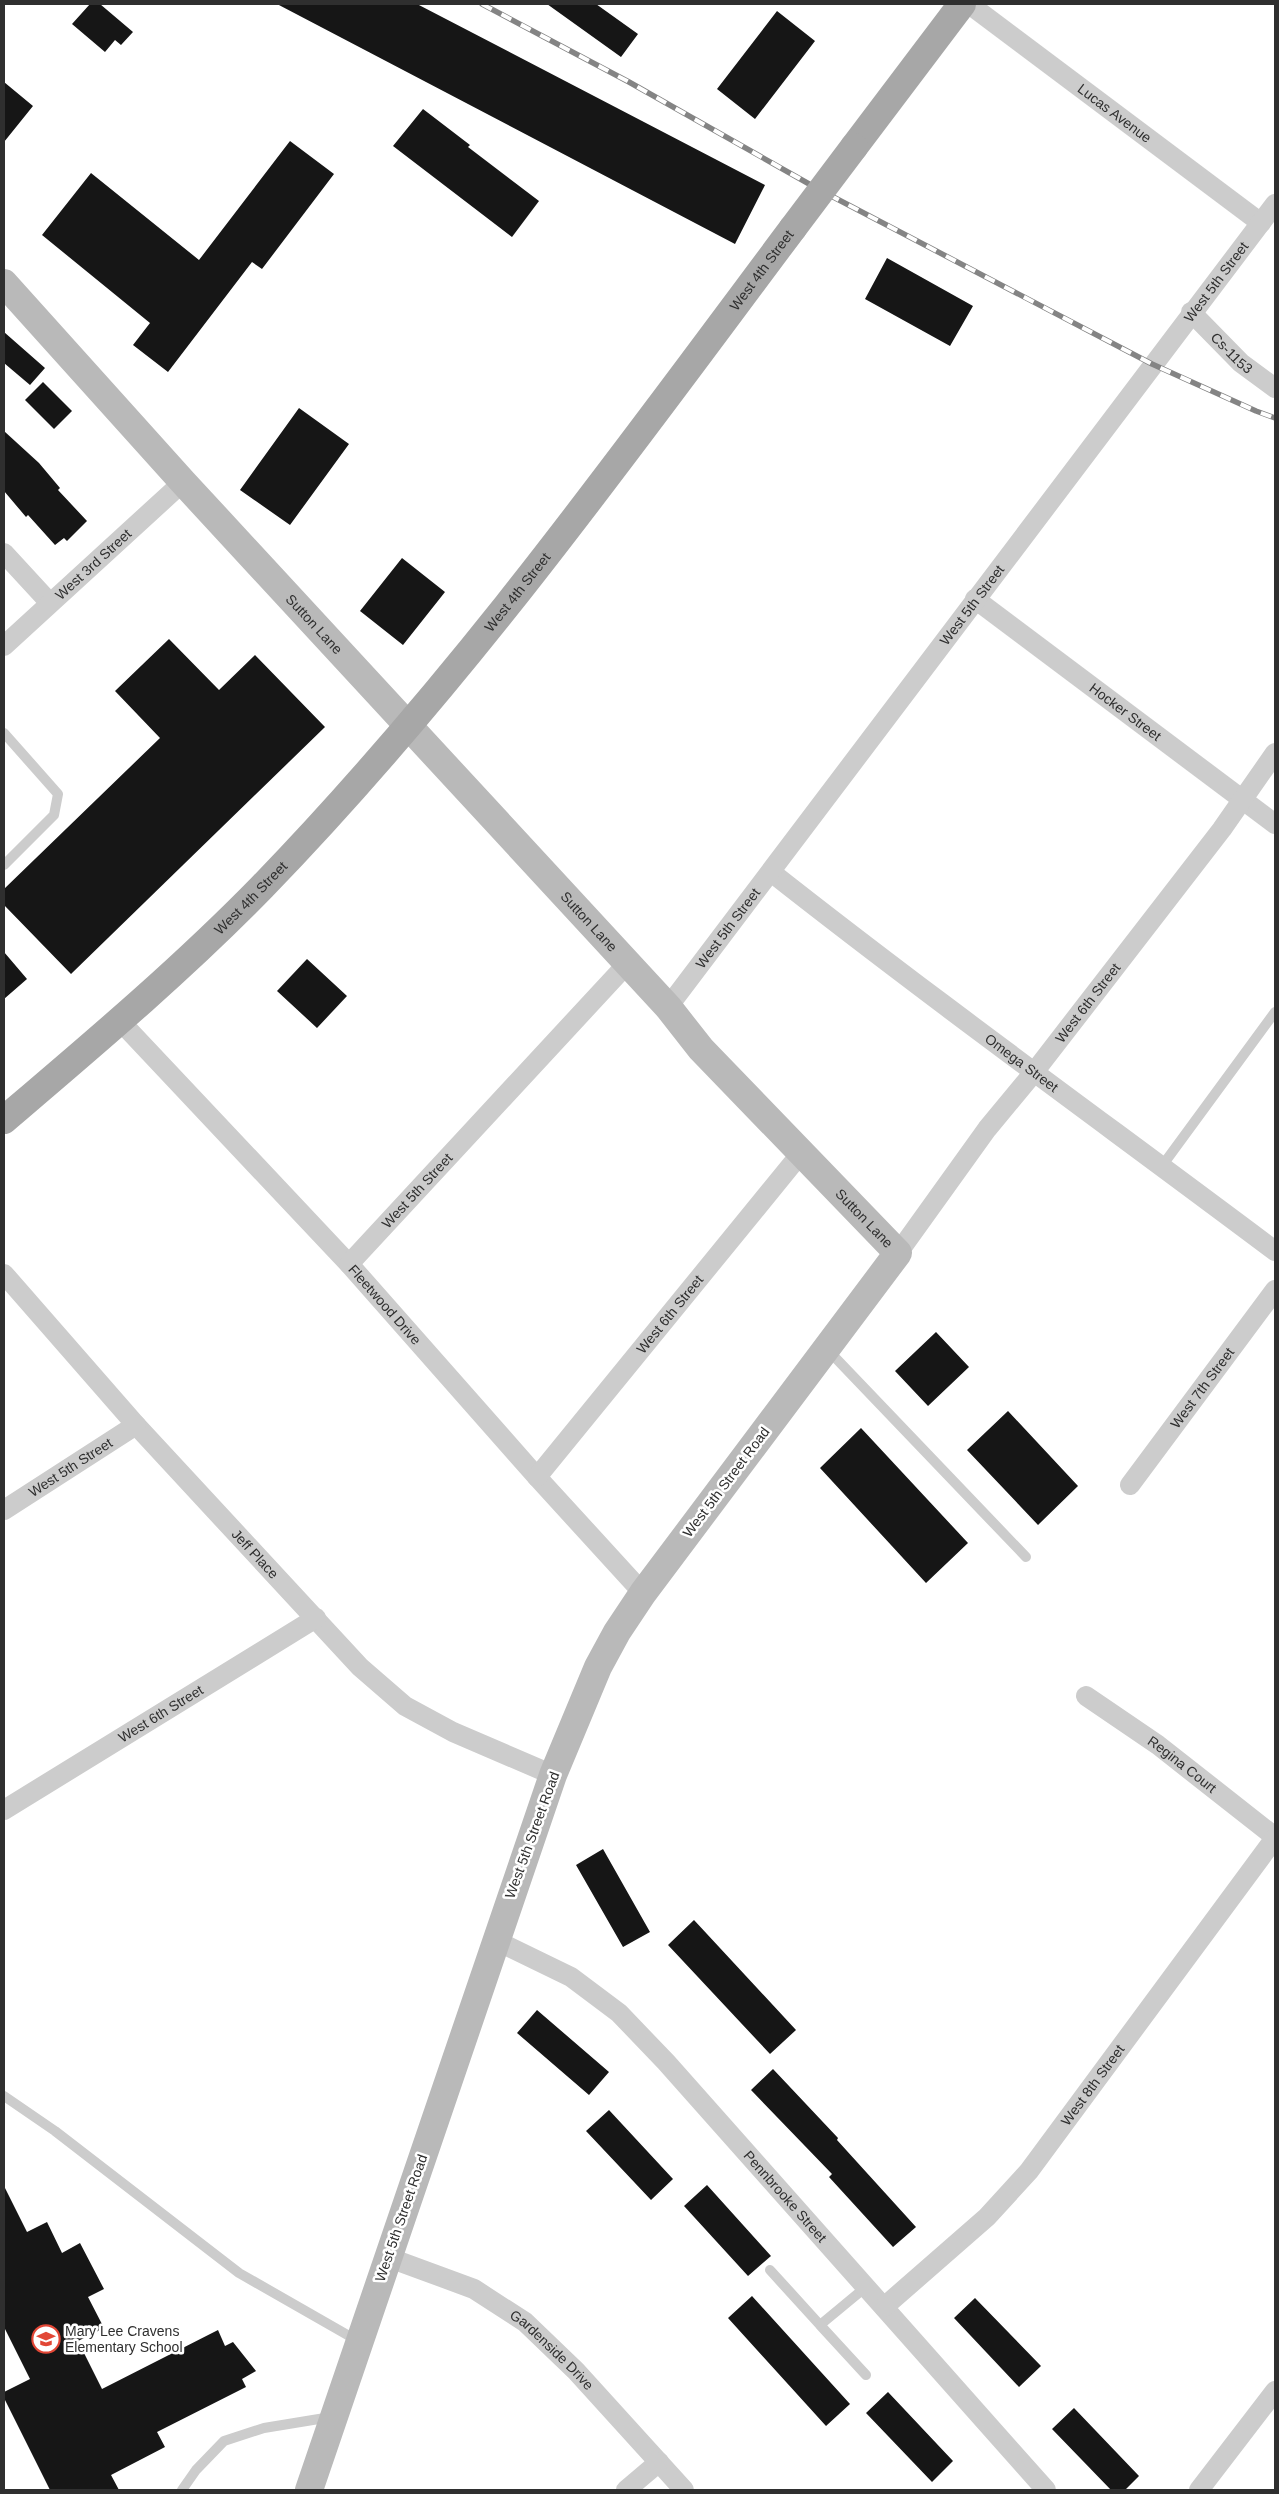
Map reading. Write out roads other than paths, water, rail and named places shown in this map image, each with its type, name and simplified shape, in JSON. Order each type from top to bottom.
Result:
[{"type":"main road","name":"West 4th Street","points":[[4,1120],[120,1021],[260,888],[408,726],[479,641],[576,518],[962,4]]},
{"type":"street","name":"Lucas Avenue","points":[[970,4],[1261,223]]},
{"type":"street","name":"West 5th Street","points":[[668,1007],[1191,312],[1275,204]]},
{"type":"street","name":"Sutton Lane","points":[[4,284],[183,482],[668,1007],[701,1049],[898,1253]]},
{"type":"street","name":"Cs-1153","points":[[1191,312],[1241,363],[1275,388]]},
{"type":"street","name":"West 3rd Street","points":[[4,646],[183,482]]},
{"type":"street","points":[[4,552],[50,604]]},
{"type":"street","name":"Hocker Street","points":[[976,599],[1275,824]]},
{"type":"street","name":"West 6th Street","points":[[898,1253],[987,1130],[1035,1071],[1222,828],[1275,753]]},
{"type":"street","name":"Omega Street","points":[[770,872],[886,962],[1275,1251]]},
{"type":"street","name":"West 5th Street","points":[[349,1264],[627,964]]},
{"type":"street","name":"Fleetwood Drive","points":[[120,1021],[349,1264],[643,1592]]},
{"type":"street","name":"West 6th Street","points":[[538,1477],[802,1152]]},
{"type":"street","name":"West 5th Street Road","points":[[310,2490],[387,2257],[552,1775],[598,1667],[616,1632],[643,1592],[898,1253]]},
{"type":"street","name":"Jeff Place","points":[[4,1274],[136,1425],[360,1667],[405,1706],[453,1732],[552,1775]]},
{"type":"street","name":"West 7th Street","points":[[1130,1485],[1275,1290]]},
{"type":"street","name":"West 5th Street","points":[[4,1510],[136,1425]]},
{"type":"street","name":"West 6th Street","points":[[4,1810],[316,1618]]},
{"type":"street","name":"Regina Court","points":[[1086,1696],[1158,1745],[1275,1837]]},
{"type":"street","name":"West 8th Street","points":[[884,2307],[987,2217],[1029,2171],[1275,1837]]},
{"type":"street","name":"Pennbrooke Street","points":[[495,1940],[571,1977],[619,2013],[666,2062],[1046,2490]]},
{"type":"street","name":"Gardenside Drive","points":[[387,2257],[474,2289],[525,2322],[576,2371],[684,2490]]},
{"type":"street","points":[[1199,2490],[1275,2391]]},
{"type":"street","points":[[626,2490],[659,2462]]},
{"type":"lane","points":[[4,733],[58,794],[54,815],[4,865]]},
{"type":"lane","points":[[1162,1166],[1275,1012]]},
{"type":"lane","points":[[827,1348],[1026,1557]]},
{"type":"lane","points":[[4,2096],[55,2131],[239,2273],[359,2342]]},
{"type":"lane","points":[[770,2270],[866,2375]]},
{"type":"lane","points":[[820,2325],[866,2287]]},
{"type":"lane","points":[[182,2490],[196,2470],[224,2441],[264,2428],[334,2416]]},
{"type":"railway","points":[[482,4],[629,82],[818,189],[1152,364],[1275,418]]},
{"type":"place","name":"Mary Lee Cravens Elementary School","points":[[46,2339]]}]
